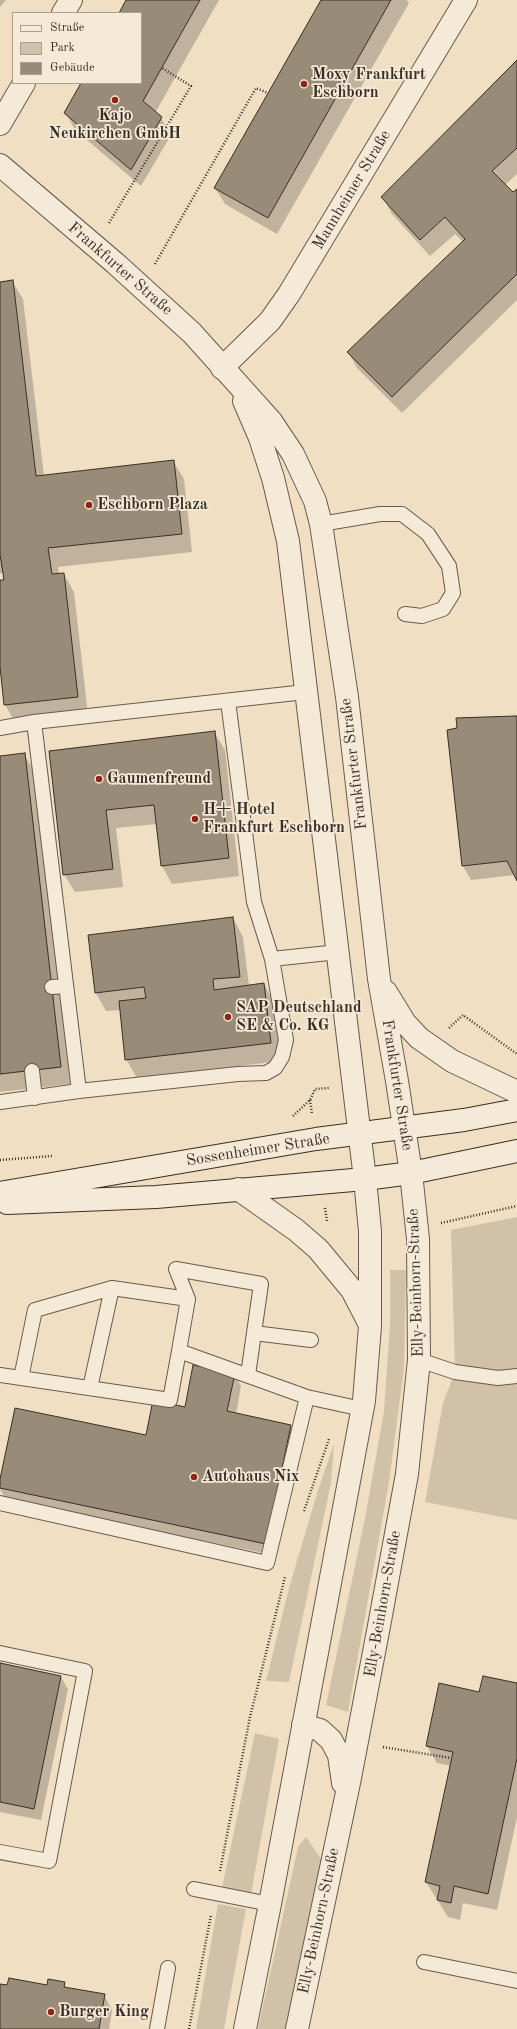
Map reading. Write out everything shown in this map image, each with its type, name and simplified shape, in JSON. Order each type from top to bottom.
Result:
[{"type":"street","points":[[64,12],[71,0]]},
{"type":"street","name":"Mannheimer Straße","points":[[228,374],[270,321],[289,294],[466,0]]},
{"type":"street","points":[[0,124],[23,84]]},
{"type":"street","name":"Frankfurter Straße","points":[[0,165],[96,246],[192,333],[271,421],[293,454],[315,500],[321,524],[347,697],[379,979],[405,1128],[411,1173]]},
{"type":"street","name":"Frankfurter Straße","points":[[228,374],[249,410],[260,438],[273,478],[286,534],[365,1179]]},
{"type":"street","points":[[379,979],[405,1024],[420,1038],[452,1061],[517,1092]]},
{"type":"street","name":"Sossenheimer Straße","points":[[0,1193],[316,1139],[359,1135],[517,1110]]},
{"type":"street","name":"Sossenheimer Straße","points":[[0,1203],[156,1197],[365,1179],[411,1173],[517,1151]]},
{"type":"street","name":"Elly-Beinhorn-Straße","points":[[297,2029],[357,1740],[406,1474],[419,1360],[418,1239],[411,1173]]},
{"type":"street","points":[[245,2029],[270,1904],[362,1409],[370,1326],[370,1231],[365,1179]]},
{"type":"street","points":[[238,1189],[296,1230],[318,1249],[352,1290],[370,1326]]},
{"type":"street","points":[[303,1725],[320,1730],[331,1740],[339,1755],[344,1802]]},
{"type":"lane","points":[[321,524],[380,514],[402,514],[428,534],[449,566],[453,593],[443,608],[422,616],[406,614]]},
{"type":"lane","points":[[0,728],[34,722],[305,692]]},
{"type":"lane","points":[[0,1102],[79,1091],[238,1074],[266,1073],[276,1068],[282,1057],[286,1040],[272,959],[254,902],[228,701]]},
{"type":"lane","points":[[34,722],[79,1091]]},
{"type":"lane","points":[[272,959],[338,952]]},
{"type":"lane","points":[[52,987],[66,986]]},
{"type":"lane","points":[[32,1071],[35,1098]]},
{"type":"lane","points":[[0,1375],[170,1400],[188,1299],[176,1269],[261,1284],[248,1375]]},
{"type":"lane","points":[[21,1378],[35,1310],[112,1288],[188,1299]]},
{"type":"lane","points":[[90,1388],[112,1288]]},
{"type":"lane","points":[[254,1332],[311,1340]]},
{"type":"lane","points":[[179,1351],[307,1397],[362,1409]]},
{"type":"lane","points":[[419,1360],[456,1372],[498,1378],[517,1376]]},
{"type":"lane","points":[[0,1503],[267,1563],[307,1397]]},
{"type":"lane","points":[[0,1653],[85,1671],[48,1861],[0,1852]]},
{"type":"lane","points":[[194,1889],[270,1904]]},
{"type":"lane","points":[[424,1962],[517,1981]]},
{"type":"lane","points":[[156,2029],[168,1968]]},
{"type":"path","points":[[96,246],[191,86],[162,68]]},
{"type":"path","points":[[142,287],[256,88],[268,93]]},
{"type":"path","points":[[285,1118],[293,1116],[310,1100],[315,1089],[354,1085]]},
{"type":"path","points":[[0,1160],[53,1156]]},
{"type":"path","points":[[302,1519],[326,1444],[332,1433]]},
{"type":"path","points":[[189,2029],[250,1717],[287,1570]]},
{"type":"path","points":[[357,1740],[374,1745],[451,1758]]},
{"type":"green space","points":[[517,1217],[517,1520],[425,1502],[443,1403],[455,1372],[451,1230]]},
{"type":"green space","points":[[390,1270],[406,1270],[404,1368],[389,1482],[348,1712],[326,1705],[366,1513],[384,1411],[390,1324]]},
{"type":"green space","points":[[334,1444],[331,1483],[289,1682],[266,1681],[289,1588],[318,1490]]},
{"type":"green space","points":[[255,1733],[279,1739],[251,1894],[222,1888]]},
{"type":"green space","points":[[306,1837],[322,1860],[288,2029],[258,2029],[298,1847]]},
{"type":"green space","points":[[218,1904],[246,1909],[224,2029],[196,2029]]},
{"type":"building","points":[[126,0],[200,0],[143,101],[162,117],[131,170],[64,113],[80,84],[142,84],[142,12],[120,12]]},
{"type":"building","points":[[321,0],[391,0],[268,218],[214,188]]},
{"type":"building","points":[[517,60],[517,148],[492,171],[513,192],[517,189],[517,274],[392,397],[347,352],[465,239],[445,217],[420,240],[381,197]]},
{"type":"building","name":"Eschborn Plaza","points":[[13,280],[36,476],[174,460],[182,534],[48,548],[52,574],[64,573],[78,697],[4,705],[0,667],[0,580],[4,580],[0,554],[0,282]]},
{"type":"building","points":[[517,716],[517,881],[507,861],[462,866],[447,730],[457,728],[456,718]]},
{"type":"building","points":[[215,731],[229,858],[161,866],[154,805],[106,810],[113,869],[63,875],[49,751]]},
{"type":"building","points":[[25,753],[61,1067],[0,1074],[0,756]]},
{"type":"building","points":[[233,917],[240,977],[213,979],[214,990],[264,983],[271,1043],[125,1060],[119,1001],[146,998],[144,987],[95,993],[88,935]]},
{"type":"building","points":[[193,1365],[235,1373],[227,1411],[291,1425],[266,1544],[0,1488],[0,1479],[15,1408],[146,1435],[153,1400],[185,1407]]},
{"type":"building","points":[[0,1663],[61,1676],[34,1809],[0,1802]]},
{"type":"building","points":[[483,1676],[517,1683],[517,1758],[488,1894],[454,1886],[451,1903],[437,1900],[440,1886],[425,1882],[453,1752],[426,1746],[439,1683],[479,1692]]},
{"type":"building","name":"Burger King","points":[[9,1978],[47,1985],[48,1979],[65,1982],[64,1987],[105,1994],[99,2029],[0,2029],[0,1984],[7,1985]]},
{"type":"place","name":"Moxy Frankfurt Eschborn","points":[[304,84]]},
{"type":"place","name":"Kajo Neukirchen GmbH","points":[[115,100]]},
{"type":"place","name":"Eschborn Plaza","points":[[89,505]]},
{"type":"place","name":"Gaumenfreund","points":[[99,779]]},
{"type":"place","name":"H+ Hotel Frankfurt Eschborn","points":[[195,819]]},
{"type":"place","name":"SAP Deutschland SE & Co. KG","points":[[228,1017]]},
{"type":"place","name":"Autohaus Nix","points":[[194,1477]]},
{"type":"place","name":"Burger King","points":[[51,2012]]}]
